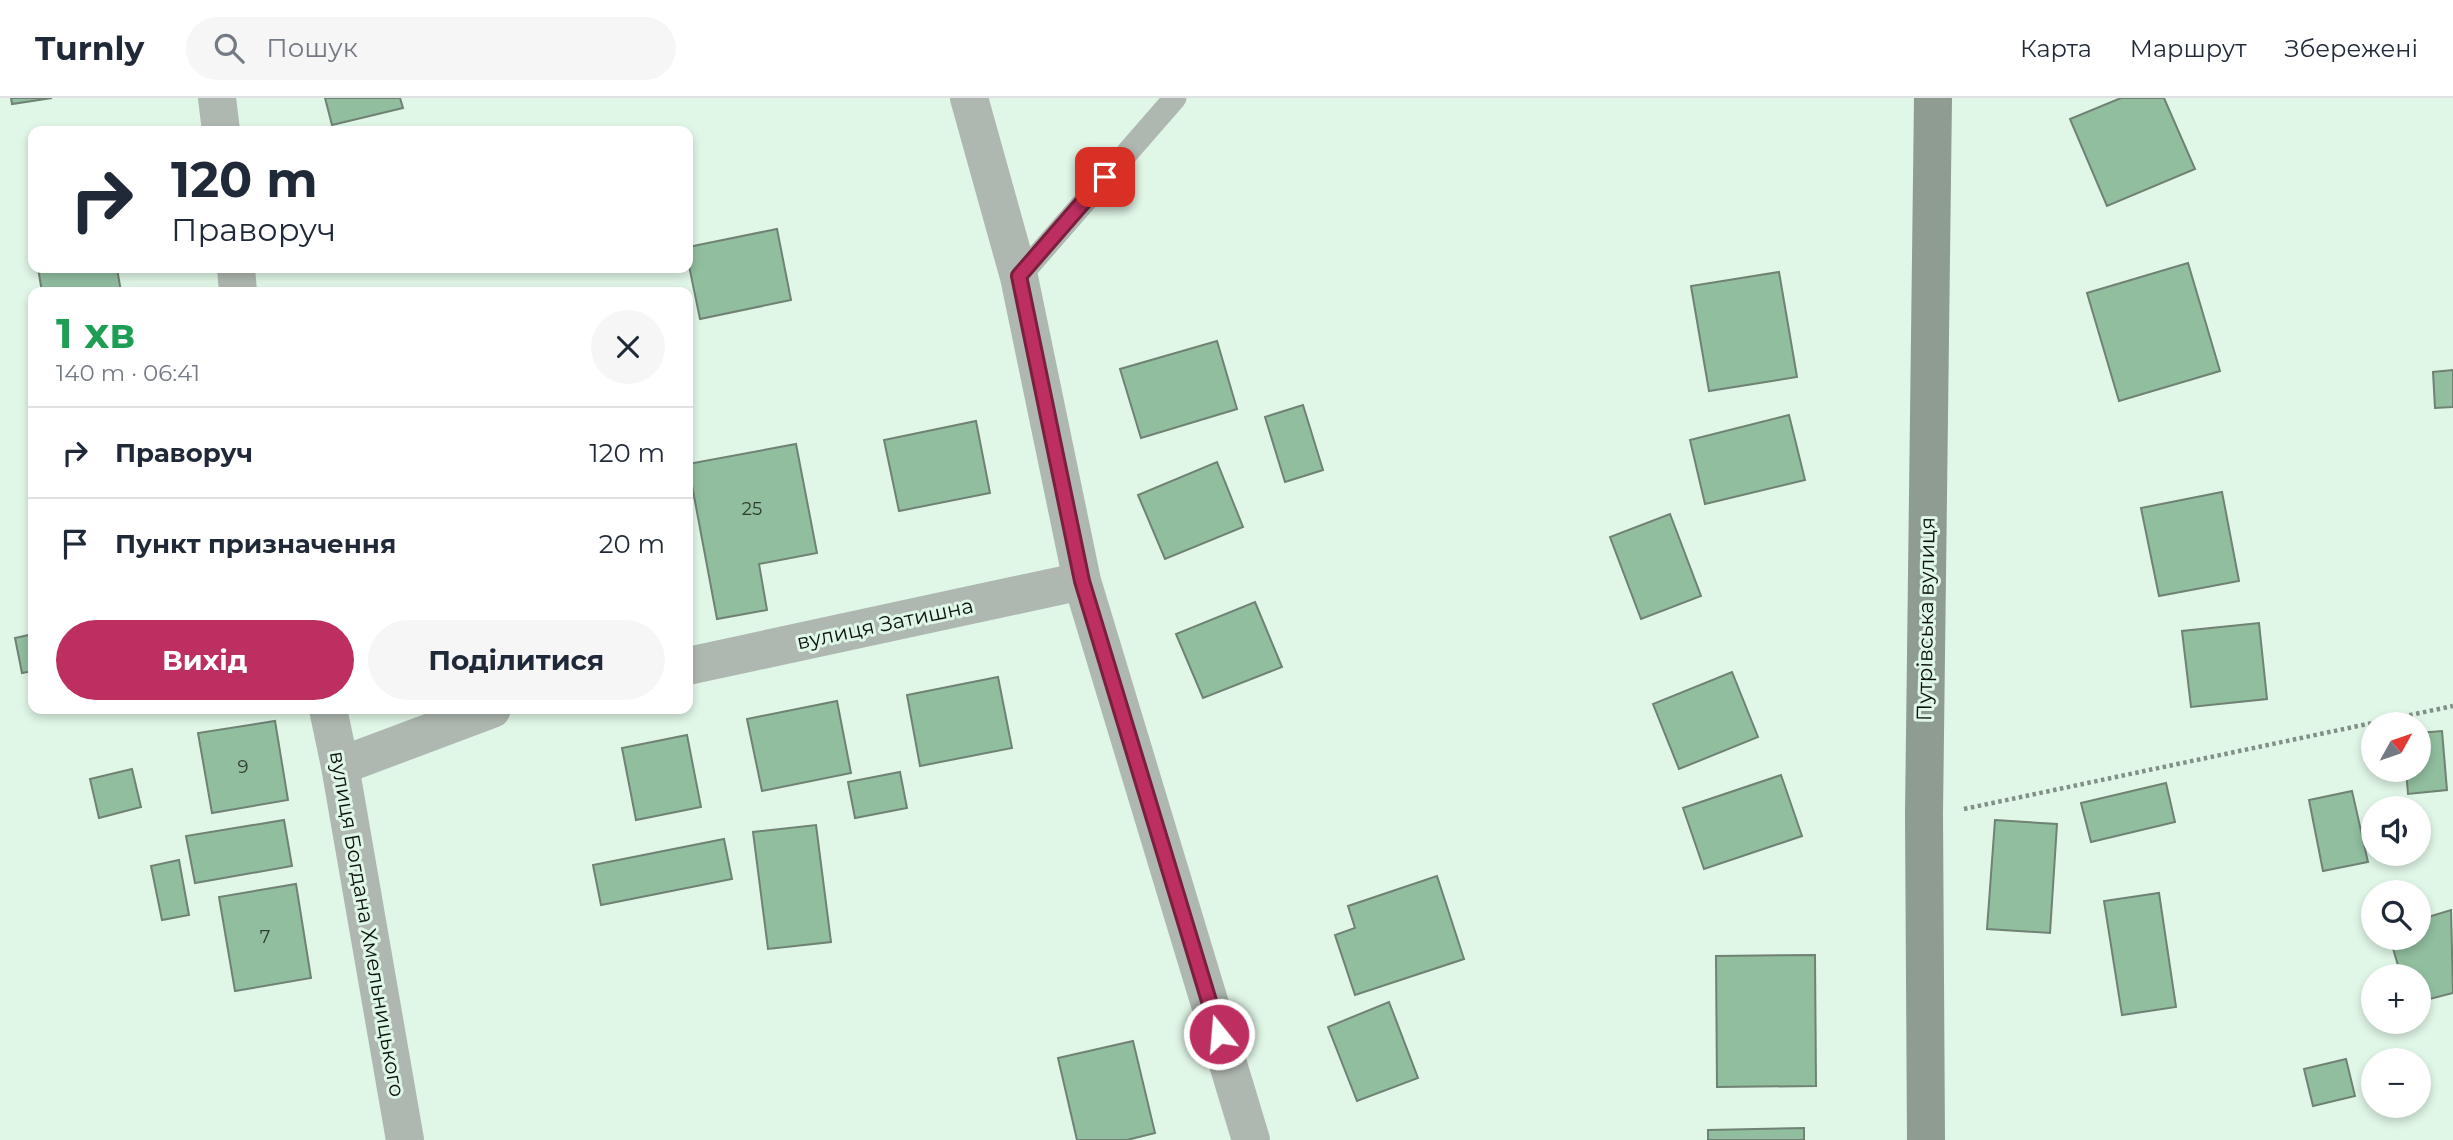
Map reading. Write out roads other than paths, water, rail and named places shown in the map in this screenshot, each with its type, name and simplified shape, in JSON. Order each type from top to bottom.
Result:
[{"type":"main road","name":"Путрівська вулиця","points":[[1926,1140],[1924,814],[1933,98]]},
{"type":"street","points":[[217,98],[220,126]]},
{"type":"street","points":[[969,98],[1019,276],[1082,581],[1251,1140]]},
{"type":"street","name":"вулиця Затишна","points":[[693,665],[1082,581]]},
{"type":"street","name":"вулиця Богдана Хмельницького","points":[[329,714],[405,1140]]},
{"type":"street","points":[[340,766],[479,714]]},
{"type":"lane","points":[[1019,276],[1175,98]]}]
